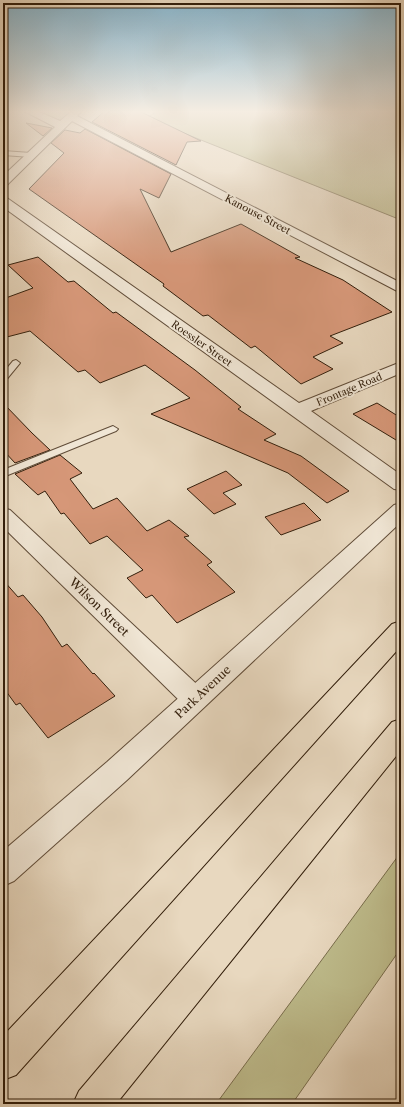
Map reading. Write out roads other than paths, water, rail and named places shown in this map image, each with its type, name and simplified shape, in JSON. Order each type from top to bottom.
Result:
[{"type":"highway","points":[[3,1062],[401,630]]},
{"type":"highway","points":[[92,1104],[401,730]]},
{"type":"street","points":[[3,182],[24,163]]},
{"type":"street","name":"Kanouse Street","points":[[156,163],[401,289]]},
{"type":"street","name":"Roessler Street","points":[[3,201],[296,411],[401,484]]},
{"type":"street","name":"Frontage Road","points":[[296,411],[401,367]]},
{"type":"street","name":"Park Avenue","points":[[3,871],[117,771],[401,510]]},
{"type":"street","name":"Wilson Street","points":[[3,515],[195,699]]},
{"type":"lane","points":[[3,378],[16,363]]},
{"type":"lane","points":[[3,474],[113,429]]}]
